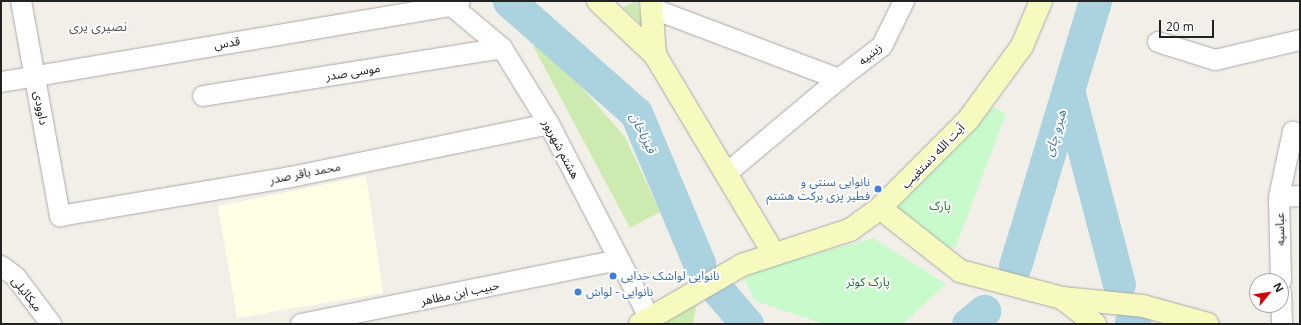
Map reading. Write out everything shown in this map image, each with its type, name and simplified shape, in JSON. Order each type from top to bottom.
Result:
[{"type":"main road","points":[[598,1],[655,55],[727,173],[774,254]]},
{"type":"main road","name":"آیت الله دستغیب","points":[[644,321],[695,290],[742,265],[850,230],[880,208],[968,120],[1022,46],[1041,1]]},
{"type":"main road","points":[[651,5],[655,55]]},
{"type":"main road","points":[[880,208],[960,270],[1062,298],[1143,306],[1208,324]]},
{"type":"main road","points":[[1062,298],[1095,324]]},
{"type":"street","name":"داوودی","points":[[21,1],[60,216]]},
{"type":"street","name":"زینبیه","points":[[727,173],[839,79],[882,46],[904,1]]},
{"type":"street","name":"قدس","points":[[1,82],[453,2]]},
{"type":"street","name":"هشتم شهریور","points":[[453,2],[502,48],[549,124],[619,260],[644,321]]},
{"type":"street","points":[[651,5],[839,79]]},
{"type":"street","points":[[1158,42],[1215,60],[1300,40]]},
{"type":"street","name":"موسی صدر","points":[[203,96],[502,48]]},
{"type":"street","name":"محمد باقر صدر","points":[[60,216],[291,176],[549,124]]},
{"type":"street","points":[[1279,197],[1293,131]]},
{"type":"street","name":"عباسیه","points":[[1281,273],[1279,197],[1300,196]]},
{"type":"street","name":"حبیب ابن مظاهر","points":[[301,324],[619,260]]},
{"type":"street","name":"میکائیلی","points":[[1,266],[15,276],[51,324]]},
{"type":"street","points":[[1282,313],[1282,324]]},
{"type":"shaded area","points":[[366,176],[383,293],[237,318],[218,206]]},
{"type":"green space","points":[[637,1],[643,26],[623,7]]},
{"type":"green space","points":[[543,43],[625,137],[660,212],[630,228],[533,46]]},
{"type":"green space","name":"پارک","points":[[994,107],[1006,114],[955,248],[944,247],[897,208]]},
{"type":"green space","name":"پارک کوثر","points":[[873,238],[946,284],[904,323],[825,324],[755,301],[742,274]]},
{"type":"green space","points":[[699,289],[693,324],[656,324]]},
{"type":"waterway","name":"قیزباخان","points":[[509,1],[636,113],[699,263]]},
{"type":"waterway","name":"هیرو چای","points":[[1015,266],[1095,1]]},
{"type":"waterway","points":[[1068,90],[1119,284]]},
{"type":"waterway","points":[[710,281],[747,324]]},
{"type":"waterway","name":"هیرو چای","points":[[968,324],[984,311]]},
{"type":"waterway","points":[[1131,322],[1135,324]]},
{"type":"place","name":"نانوایی سنتی و فطیر پزی برکت هشتم","points":[[878,189]]},
{"type":"place","name":"نانوایی لواشک خدایی","points":[[613,276]]},
{"type":"place","name":"نانوایی - لواش","points":[[578,292]]},
{"type":"district","name":"نصیری یری","points":[[98,26]]}]
